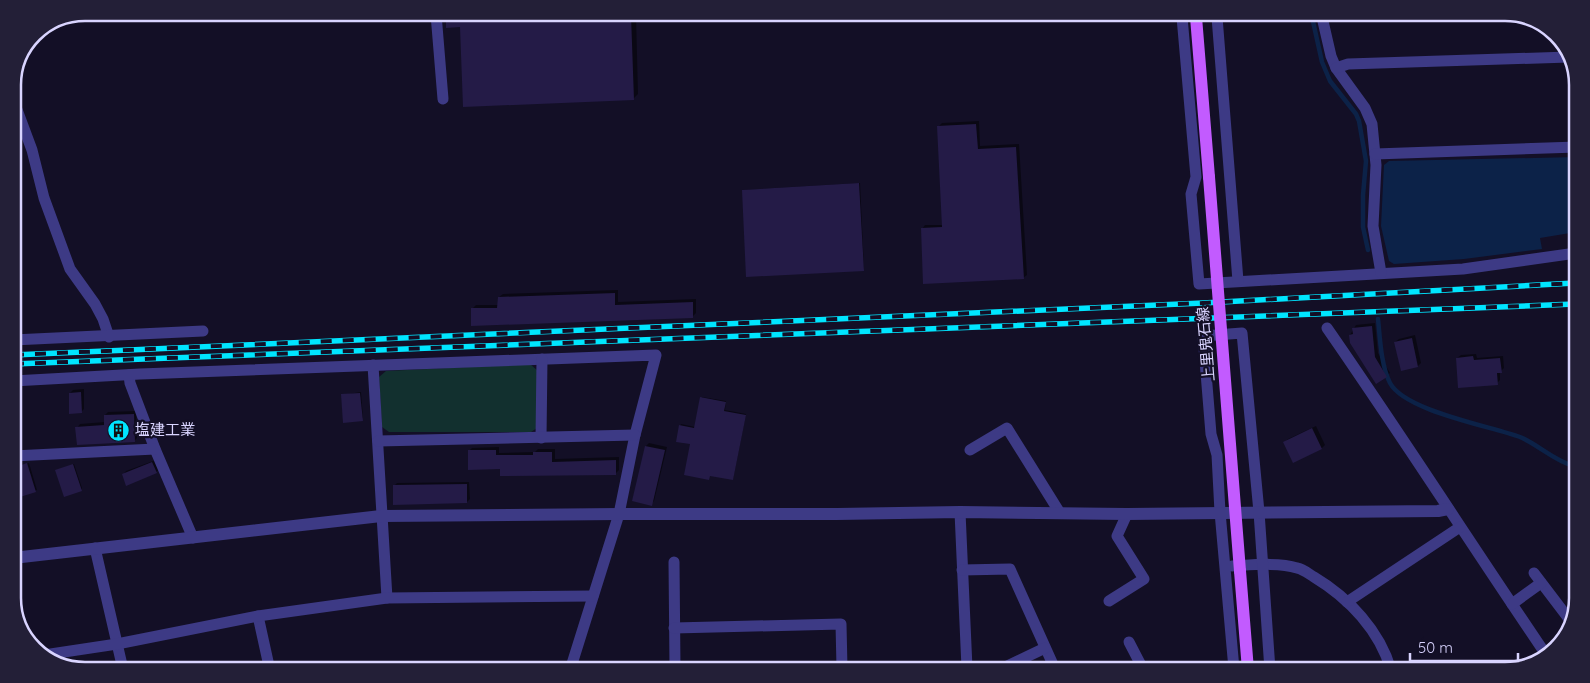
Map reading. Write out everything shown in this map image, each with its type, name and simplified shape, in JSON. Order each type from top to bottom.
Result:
[{"type":"main road","name":"上里鬼石線","points":[[1196,21],[1247,662]]},
{"type":"street","points":[[437,21],[443,100]]},
{"type":"street","points":[[1182,21],[1196,176],[1192,194],[1198,284],[1463,269],[1569,255]]},
{"type":"street","points":[[1217,21],[1238,282]]},
{"type":"street","points":[[1323,21],[1331,56],[1336,68],[1365,108],[1372,124],[1375,154],[1373,226],[1382,273]]},
{"type":"street","points":[[1336,68],[1348,64],[1562,58]]},
{"type":"street","points":[[21,120],[32,150],[44,198],[70,269],[95,304],[103,319],[109,337]]},
{"type":"street","points":[[1375,154],[1569,147]]},
{"type":"street","points":[[1327,328],[1542,649]]},
{"type":"street","points":[[21,340],[203,331]]},
{"type":"street","points":[[1233,662],[1217,455],[1211,434],[1203,336],[1242,333],[1259,512],[1269,662]]},
{"type":"street","points":[[21,381],[656,355],[635,435],[619,514],[573,662]]},
{"type":"street","points":[[541,438],[542,359]]},
{"type":"street","points":[[373,365],[387,598]]},
{"type":"street","points":[[129,375],[130,383],[155,449],[193,538]]},
{"type":"street","points":[[970,450],[1008,428],[1060,513]]},
{"type":"street","points":[[378,440],[635,435]]},
{"type":"street","points":[[21,456],[155,449]]},
{"type":"street","points":[[21,557],[381,516],[960,512],[1127,514],[1438,511],[1448,509]]},
{"type":"street","points":[[960,512],[967,662]]},
{"type":"street","points":[[1109,601],[1144,579],[1116,536],[1127,514]]},
{"type":"street","points":[[1347,602],[1460,526]]},
{"type":"street","points":[[95,548],[121,662]]},
{"type":"street","points":[[674,562],[675,662]]},
{"type":"street","points":[[1225,566],[1262,564],[1298,568],[1325,584],[1347,602],[1374,632],[1389,662]]},
{"type":"street","points":[[962,570],[1010,569],[1052,662]]},
{"type":"street","points":[[1512,604],[1538,578],[1566,615]]},
{"type":"street","points":[[54,653],[117,644],[258,616],[387,598],[593,596]]},
{"type":"street","points":[[258,616],[268,662]]},
{"type":"street","points":[[674,628],[841,624],[842,662]]},
{"type":"street","points":[[1129,642],[1139,662]]},
{"type":"street","points":[[1016,662],[1045,648]]},
{"type":"green space","points":[[530,364],[538,371],[537,428],[531,432],[389,432],[382,427],[379,377],[386,371]]},
{"type":"water","points":[[1569,157],[1569,233],[1540,238],[1542,249],[1464,259],[1394,264],[1389,261],[1381,226],[1384,165],[1389,161]]},
{"type":"building","points":[[446,21],[631,21],[634,100],[463,107],[460,27],[446,28]]},
{"type":"building","points":[[976,124],[978,149],[1016,147],[1024,279],[923,284],[921,228],[942,227],[937,126]]},
{"type":"building","points":[[859,183],[864,271],[746,277],[742,190]]},
{"type":"building","points":[[615,293],[615,305],[693,302],[693,318],[471,326],[471,308],[497,308],[498,297]]},
{"type":"building","points":[[1372,326],[1375,357],[1387,377],[1376,384],[1350,343],[1349,335],[1353,334],[1352,328]]},
{"type":"building","points":[[1412,338],[1418,367],[1401,371],[1394,342]]},
{"type":"building","points":[[1473,356],[1474,360],[1500,358],[1502,373],[1497,373],[1498,385],[1458,388],[1456,358]]},
{"type":"building","points":[[81,392],[82,413],[69,414],[69,393]]},
{"type":"building","points":[[360,393],[363,421],[343,423],[341,394]]},
{"type":"building","points":[[700,397],[726,402],[724,411],[746,415],[733,480],[710,476],[709,480],[684,475],[690,444],[676,442],[679,425],[694,428]]},
{"type":"building","name":"塩建工業","points":[[134,414],[135,442],[77,445],[75,427],[104,425],[104,415]]},
{"type":"building","points":[[1312,428],[1322,449],[1293,463],[1283,442]]},
{"type":"building","points":[[645,446],[665,450],[652,506],[632,501]]},
{"type":"building","points":[[468,450],[496,450],[496,455],[533,455],[533,452],[552,452],[552,462],[616,460],[616,475],[500,476],[500,469],[468,470]]},
{"type":"building","points":[[152,462],[157,473],[126,486],[122,474]]},
{"type":"building","points":[[27,463],[36,492],[21,497],[21,465]]},
{"type":"building","points":[[73,464],[82,491],[64,497],[55,470]]},
{"type":"building","points":[[467,484],[467,503],[393,505],[393,485]]},
{"type":"waterway","points":[[1313,21],[1322,62],[1330,81],[1356,114],[1359,121],[1366,161],[1363,227],[1368,250]]},
{"type":"waterway","points":[[1378,319],[1381,352],[1387,376],[1390,383],[1399,393],[1412,402],[1449,416],[1520,437],[1569,465]]},
{"type":"railway","points":[[21,355],[1203,303],[1569,283]]},
{"type":"railway","points":[[21,364],[1569,304]]},
{"type":"place","name":"塩建工業","points":[[119,430]]}]
